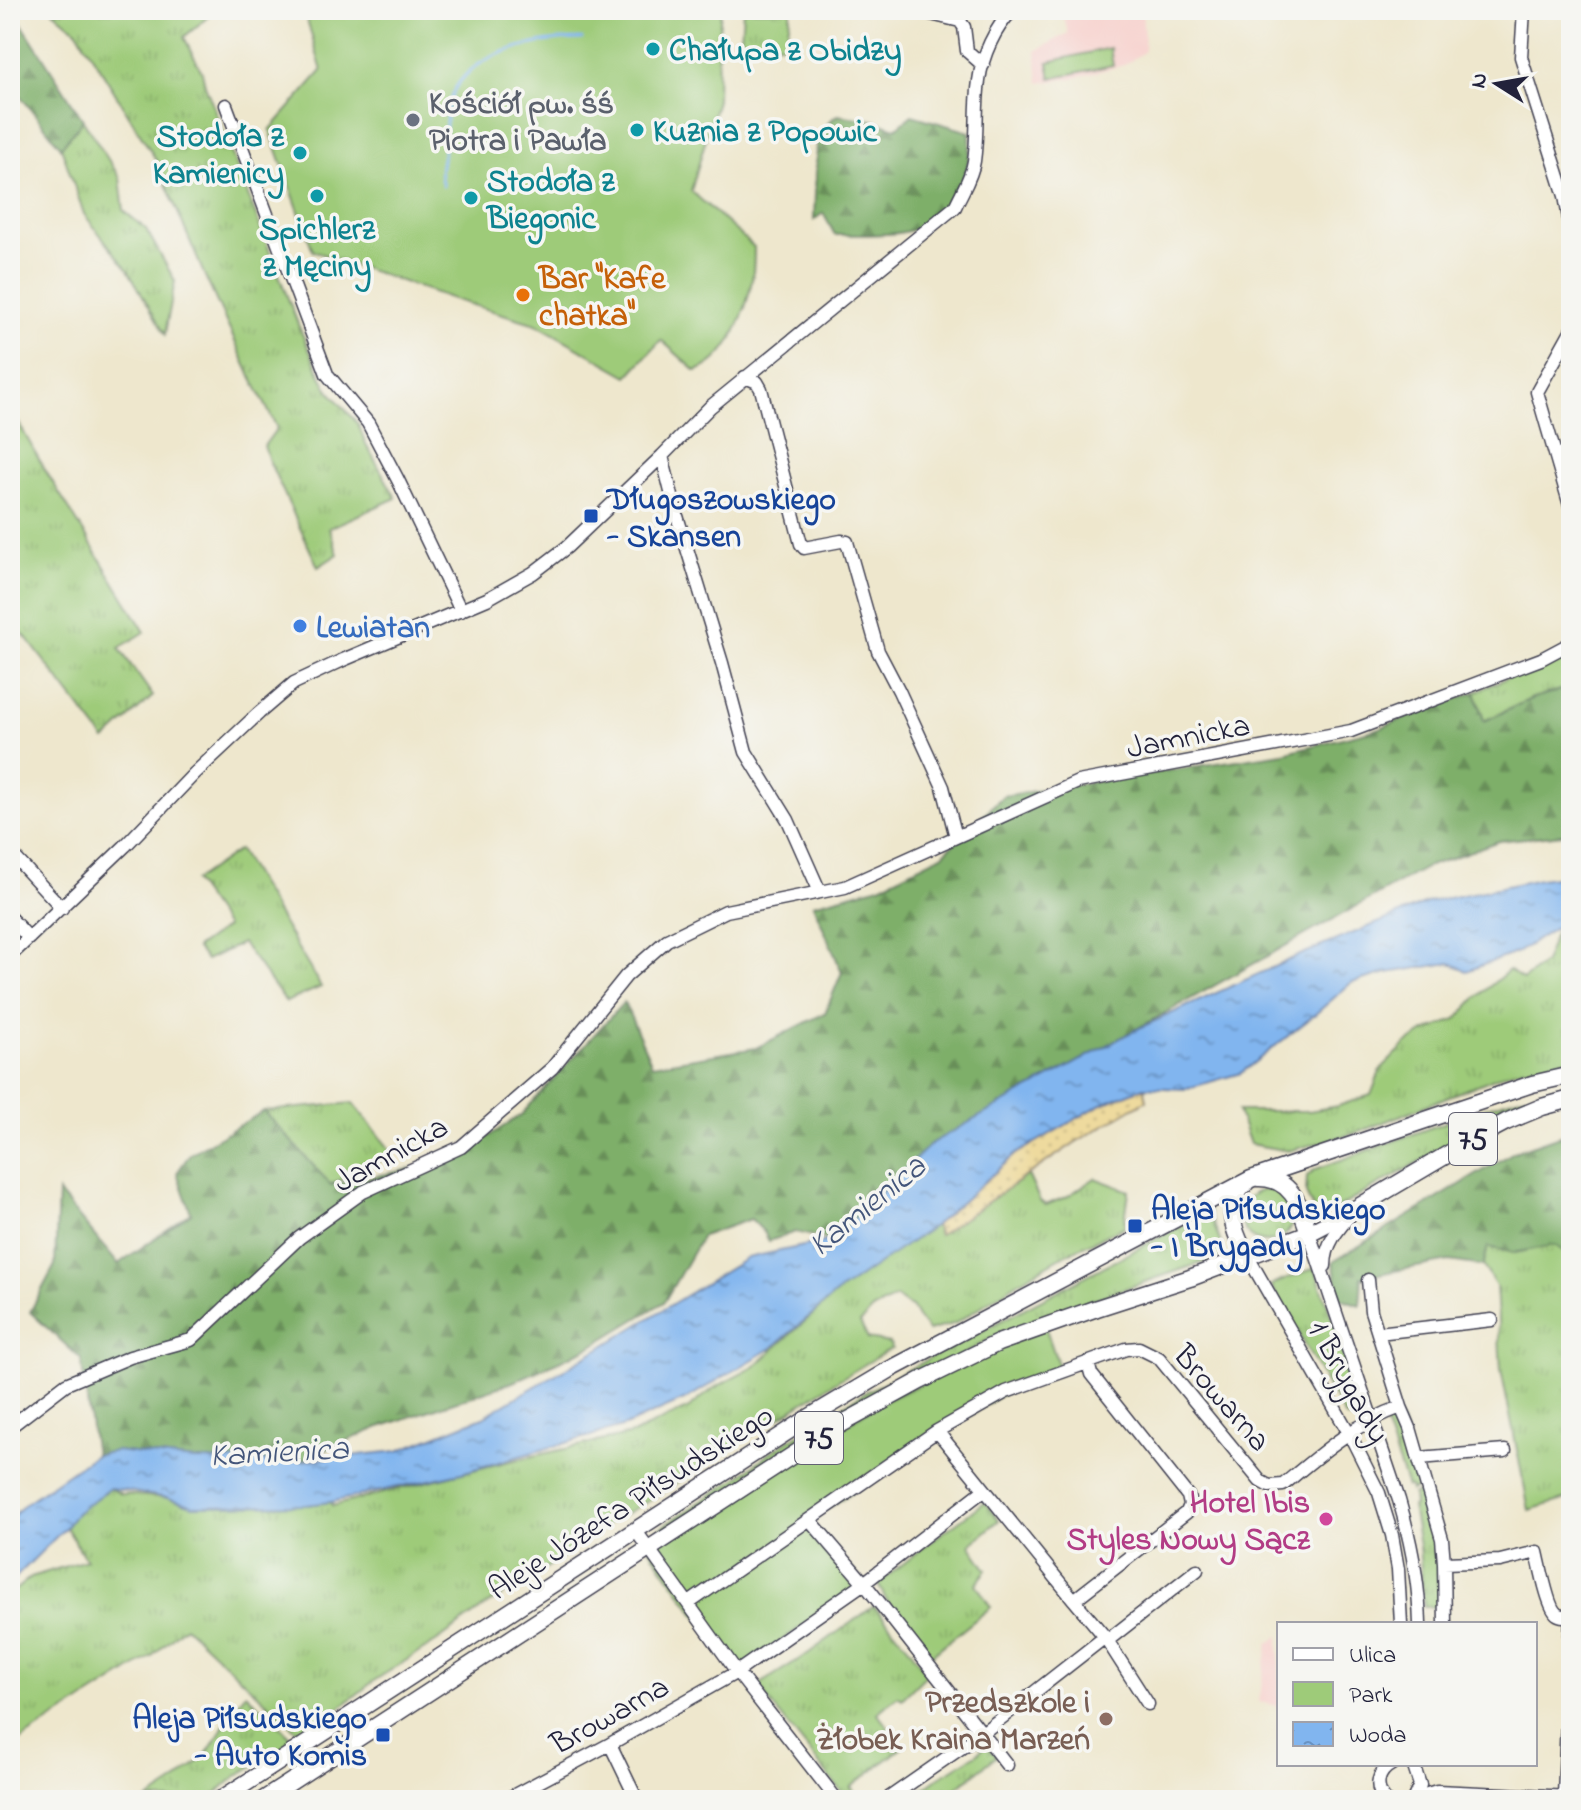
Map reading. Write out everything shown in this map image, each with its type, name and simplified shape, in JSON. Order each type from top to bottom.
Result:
[{"type":"main road","name":"Aleje Józefa Piłsudskiego","points":[[220,1800],[810,1417],[889,1370],[1251,1179],[1532,1084],[1571,1075]]},
{"type":"main road","name":"Aleje Józefa Piłsudskiego","points":[[263,1800],[836,1427],[920,1381],[985,1349],[1309,1233],[1506,1122],[1571,1099]]},
{"type":"main road","points":[[1251,1179],[1264,1178],[1283,1184],[1298,1203],[1309,1233]]},
{"type":"main road","name":"1 Brygady","points":[[1248,1257],[1237,1236],[1232,1207],[1242,1186],[1251,1179]]},
{"type":"main road","points":[[303,1746],[316,1766]]},
{"type":"street","points":[[914,10],[960,21],[964,27],[967,51],[983,65]]},
{"type":"street","points":[[10,956],[125,846],[194,774],[294,683],[493,597],[544,564],[567,547],[710,407],[955,207],[974,166],[979,80],[988,46],[1013,10]]},
{"type":"street","points":[[1524,10],[1521,57],[1565,196],[1571,230]]},
{"type":"street","points":[[226,105],[327,374],[368,423],[461,611]]},
{"type":"street","points":[[1571,331],[1537,392],[1571,509]]},
{"type":"street","points":[[745,377],[757,382],[761,389],[801,544],[804,548],[847,542],[878,651],[943,787],[956,837]]},
{"type":"street","points":[[662,456],[746,752],[788,820],[820,892]]},
{"type":"street","name":"Jamnicka","points":[[10,1427],[66,1384],[130,1357],[191,1340],[299,1238],[363,1192],[461,1147],[552,1068],[626,976],[667,940],[726,911],[845,887],[1078,782],[1351,731],[1541,659],[1571,643]]},
{"type":"street","points":[[10,852],[62,908]]},
{"type":"street","points":[[10,918],[29,938]]},
{"type":"street","points":[[1326,1277],[1325,1254],[1335,1233],[1355,1209]]},
{"type":"street","name":"1 Brygady","points":[[1309,1233],[1373,1418],[1411,1543],[1420,1622]]},
{"type":"street","name":"1 Brygady","points":[[1248,1257],[1349,1433],[1379,1493],[1392,1535],[1399,1579],[1401,1622]]},
{"type":"street","points":[[1368,1280],[1371,1311],[1410,1428],[1442,1539],[1445,1622]]},
{"type":"street","points":[[1378,1333],[1492,1320]]},
{"type":"street","name":"Browarna","points":[[689,1603],[937,1431],[1006,1392],[1126,1349],[1139,1348],[1159,1358],[1260,1481],[1269,1486],[1283,1485],[1349,1433]]},
{"type":"street","points":[[1074,1600],[1187,1512],[1190,1505],[1188,1496],[1091,1374],[1088,1363]]},
{"type":"street","points":[[1349,1433],[1373,1418],[1401,1407]]},
{"type":"street","points":[[937,1431],[1107,1639],[1148,1704]]},
{"type":"street","points":[[1419,1458],[1505,1451]]},
{"type":"street","name":"Browarna","points":[[505,1800],[737,1672],[864,1583],[984,1490]]},
{"type":"street","points":[[810,1520],[864,1583],[1007,1765]]},
{"type":"street","points":[[636,1531],[737,1672],[837,1800]]},
{"type":"street","points":[[1413,1799],[1437,1791],[1568,1797],[1571,1615],[1555,1613],[1537,1552],[1500,1561],[1444,1563]]},
{"type":"street","points":[[886,1800],[999,1721],[1197,1570]]},
{"type":"street","points":[[610,1744],[637,1800]]},
{"type":"street","points":[[1381,1798],[1378,1780],[1387,1766]]},
{"type":"street","points":[[1414,1769],[1437,1791]]},
{"type":"street","points":[[1413,1799],[1418,1792],[1414,1769]]},
{"type":"shaded area","points":[[1062,10],[1142,10],[1145,51],[1124,65],[1039,83],[1036,51],[1068,33]]},
{"type":"shaded area","points":[[1277,1637],[1277,1706],[1259,1702],[1268,1644]]},
{"type":"green space","points":[[10,10],[13,10],[83,120],[61,147],[10,83]]},
{"type":"green space","points":[[52,10],[209,10],[209,16],[184,37],[202,72],[300,329],[321,376],[330,392],[358,424],[396,498],[329,528],[338,554],[318,567],[264,446],[277,428],[204,274],[155,158],[77,31]]},
{"type":"green space","points":[[304,10],[721,10],[717,100],[691,191],[754,247],[753,276],[748,297],[733,336],[718,357],[696,371],[661,340],[628,376],[536,324],[313,251],[270,130],[322,71]]},
{"type":"green space","points":[[743,10],[791,10],[786,45],[741,39]]},
{"type":"green space","points":[[1110,48],[1113,65],[1051,78],[1048,62]]},
{"type":"green space","points":[[837,115],[872,120],[896,128],[912,115],[970,132],[967,168],[958,190],[944,210],[926,225],[906,232],[886,234],[835,235],[823,213],[814,220],[817,142]]},
{"type":"green space","points":[[83,120],[120,178],[124,211],[146,229],[175,281],[165,334],[128,270],[84,214],[61,147]]},
{"type":"green space","points":[[10,408],[145,632],[119,648],[153,696],[105,740],[25,636],[10,623]]},
{"type":"green space","points":[[1571,649],[1571,687],[1533,698],[1484,721],[1475,692]]},
{"type":"green space","points":[[1571,687],[1571,833],[1499,841],[1429,866],[932,1143],[832,1240],[795,1232],[769,1241],[751,1219],[702,1236],[664,1302],[590,1347],[513,1382],[380,1427],[299,1461],[194,1460],[116,1451],[95,1455],[81,1359],[30,1312],[55,1265],[58,1192],[118,1264],[191,1213],[177,1173],[190,1154],[264,1111],[331,1185],[451,1161],[521,1115],[624,1002],[652,1065],[756,1048],[825,1013],[842,972],[813,904],[880,886],[942,855],[1003,796],[1283,753],[1374,730],[1475,692],[1484,721],[1533,698]]},
{"type":"green space","points":[[239,850],[321,987],[286,1002],[242,943],[206,960],[196,948],[226,927],[194,881]]},
{"type":"green space","points":[[1571,924],[1571,1058],[1512,1071],[1359,1132],[1319,1143],[1288,1151],[1250,1144],[1238,1111],[1309,1111],[1338,1106],[1371,1095],[1381,1069],[1406,1044],[1425,1032],[1457,1019],[1509,970],[1523,980],[1544,963],[1558,926]]},
{"type":"green space","points":[[1571,1083],[1571,1091],[1488,1123],[1318,1219],[1306,1194],[1307,1176],[1316,1169],[1502,1102]]},
{"type":"green space","points":[[353,1103],[392,1155],[330,1185],[264,1111]]},
{"type":"green space","points":[[1571,1132],[1571,1264],[1570,1256],[1555,1245],[1514,1253],[1488,1247],[1483,1266],[1449,1261],[1362,1277],[1360,1305],[1340,1298],[1333,1262],[1514,1152]]},
{"type":"green space","points":[[1028,1175],[1040,1201],[1046,1205],[1068,1196],[1095,1178],[1129,1191],[1124,1227],[1068,1253],[956,1323],[928,1331],[912,1308],[896,1297],[872,1310],[860,1323],[868,1339],[889,1343],[892,1348],[608,1524],[375,1680],[303,1737],[185,1626],[151,1657],[10,1747],[10,1594],[31,1577],[86,1560],[66,1527],[76,1513],[110,1488],[121,1494],[168,1498],[193,1506],[331,1502],[332,1506],[632,1434],[689,1408],[714,1388],[754,1367],[838,1292],[935,1225],[939,1235]]},
{"type":"green space","points":[[1267,1190],[1285,1198],[1293,1216],[1285,1234],[1267,1242],[1249,1234],[1241,1216],[1249,1198]]},
{"type":"green space","points":[[1209,1211],[1225,1255],[993,1337],[656,1537],[652,1536],[769,1453],[864,1393]]},
{"type":"green space","points":[[1555,1245],[1570,1256],[1571,1264],[1571,1498],[1529,1510],[1501,1370],[1496,1286],[1483,1266],[1488,1246],[1514,1253]]},
{"type":"green space","points":[[1315,1268],[1363,1411],[1362,1417],[1355,1421],[1345,1417],[1271,1285]]},
{"type":"green space","points":[[1045,1326],[1061,1373],[1006,1392],[810,1520],[864,1583],[737,1672],[649,1548],[884,1401]]},
{"type":"green space","points":[[1394,1415],[1401,1421],[1421,1487],[1411,1491],[1385,1425],[1387,1419]]},
{"type":"green space","points":[[1424,1491],[1437,1548],[1440,1607],[1424,1607],[1412,1507],[1413,1495]]},
{"type":"green space","points":[[985,1502],[999,1520],[970,1545],[987,1570],[976,1584],[991,1607],[929,1657],[892,1611],[878,1584]]},
{"type":"green space","points":[[874,1606],[927,1674],[902,1699],[898,1696],[877,1713],[903,1747],[851,1787],[861,1800],[848,1800],[757,1686]]},
{"type":"green space","points":[[246,1693],[295,1741],[235,1777],[208,1800],[148,1800],[204,1757],[230,1713]]},
{"type":"green space","points":[[982,1742],[997,1756],[941,1800],[908,1800],[978,1753],[983,1748],[978,1744]]},
{"type":"sand","points":[[1144,1087],[1147,1100],[1076,1142],[939,1235],[935,1225],[1016,1154],[1100,1105]]},
{"type":"water","points":[[1571,875],[1571,924],[1558,926],[1518,952],[1467,971],[1450,963],[1387,973],[1351,983],[1241,1073],[1185,1089],[1144,1087],[1100,1105],[1016,1154],[935,1225],[838,1292],[772,1348],[684,1400],[625,1426],[461,1473],[331,1502],[193,1506],[168,1498],[110,1488],[76,1513],[10,1583],[10,1519],[26,1503],[95,1455],[116,1451],[194,1460],[299,1461],[398,1451],[483,1417],[747,1258],[832,1240],[932,1143],[1137,1029],[1300,955],[1429,902]]},
{"type":"waterway","points":[[443,186],[440,170],[447,113],[452,95],[461,80],[474,68],[508,50],[582,39]]},
{"type":"place","name":"Chałupa z Obidzy","points":[[653,49]]},
{"type":"place","name":"Kościół pw. śś Piotra i Pawła","points":[[413,120]]},
{"type":"place","name":"Kuznia z Popowic","points":[[637,130]]},
{"type":"place","name":"Stodoła z Kamienicy","points":[[300,153]]},
{"type":"place","name":"Spichlerz z Męciny","points":[[317,196]]},
{"type":"place","name":"Stodoła z Biegonic","points":[[471,198]]},
{"type":"place","name":"Bar \"Kafe chatka\"","points":[[523,295]]},
{"type":"place","name":"Długoszowskiego - Skansen","points":[[591,516]]},
{"type":"place","name":"Lewiatan","points":[[300,626]]},
{"type":"place","name":"Aleja Piłsudskiego - I Brygady","points":[[1135,1226]]},
{"type":"place","name":"Hotel Ibis Styles Nowy Sącz","points":[[1326,1519]]},
{"type":"place","name":"Przedszkole i Żłobek Kraina Marzeń","points":[[1106,1719]]},
{"type":"place","name":"Aleja Piłsudskiego - Auto Komis","points":[[383,1735]]},
{"type":"water label","name":"Kamienica","points":[[866,1204]]},
{"type":"water label","name":"Kamienica","points":[[279,1450]]}]
